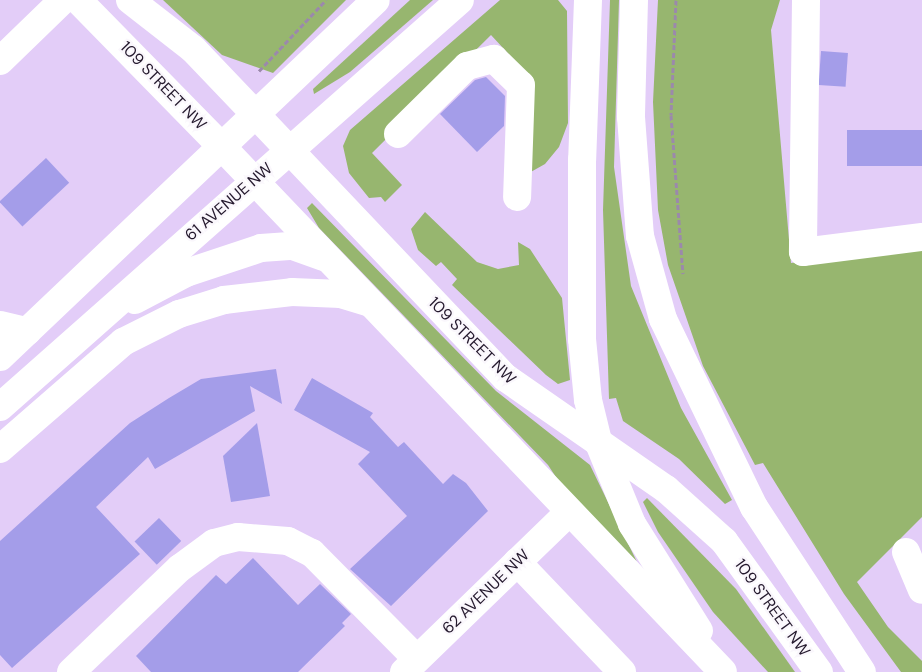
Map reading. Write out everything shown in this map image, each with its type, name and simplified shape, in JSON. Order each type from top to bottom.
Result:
[{"type":"main road","points":[[0,61],[63,0]]},
{"type":"main road","name":"109 STREET NW","points":[[78,0],[223,148],[568,513],[723,672]]},
{"type":"main road","name":"109 STREET NW","points":[[130,0],[194,49],[506,378],[666,489],[724,541],[818,672]]},
{"type":"main road","points":[[0,357],[257,116],[376,0]]},
{"type":"main road","name":"61 AVENUE NW","points":[[0,407],[50,360],[460,0]]},
{"type":"main road","points":[[568,0],[587,38]]},
{"type":"main road","points":[[588,0],[582,339],[588,400],[598,441],[632,524],[727,672]]},
{"type":"main road","points":[[634,0],[631,117],[640,236],[662,319],[754,507],[862,672]]},
{"type":"main road","points":[[806,0],[803,252],[922,237]]},
{"type":"main road","points":[[398,134],[466,66],[494,59],[521,85],[517,197]]},
{"type":"main road","points":[[50,360],[132,302],[222,258],[279,245],[329,260]]},
{"type":"main road","points":[[0,449],[122,342],[179,314],[224,300],[292,292],[341,294],[371,303]]},
{"type":"main road","points":[[0,325],[27,331]]},
{"type":"main road","name":"62 AVENUE NW","points":[[410,666],[568,513]]},
{"type":"main road","points":[[71,672],[180,568],[214,543],[238,537],[288,541],[312,553],[410,666]]},
{"type":"main road","points":[[906,552],[922,590]]},
{"type":"main road","points":[[517,562],[622,672]]},
{"type":"path","points":[[258,74],[259,65],[326,0]]},
{"type":"path","points":[[676,0],[671,115],[684,281]]},
{"type":"green space","points":[[163,0],[346,0],[273,73],[222,55]]},
{"type":"green space","points":[[410,0],[433,0],[350,72],[314,94],[313,89]]},
{"type":"green space","points":[[500,0],[558,0],[567,11],[568,123],[559,147],[545,164],[529,173],[529,76],[491,35],[372,153],[402,185],[385,202],[381,197],[369,198],[349,173],[343,146],[350,130]]},
{"type":"green space","points":[[610,0],[619,0],[614,167],[631,286],[681,408],[732,500],[725,504],[679,459],[623,421],[616,398],[609,399],[603,210]]},
{"type":"green space","points":[[658,0],[780,0],[771,30],[791,263],[922,247],[922,517],[857,582],[888,627],[922,661],[922,672],[901,672],[844,594],[763,463],[755,465],[703,366],[668,265],[658,210],[653,102]]},
{"type":"green space","points":[[312,203],[496,391],[590,465],[637,562],[575,506],[548,465],[319,228],[307,208]]},
{"type":"green space","points":[[425,212],[477,262],[498,269],[519,265],[518,242],[530,249],[562,298],[570,380],[558,384],[546,375],[452,285],[457,279],[441,262],[436,266],[418,250],[411,229]]},
{"type":"green space","points":[[647,498],[736,589],[795,672],[768,672],[713,612],[658,532],[643,502]]},
{"type":"building","points":[[821,51],[848,53],[846,87],[819,85]]},
{"type":"building","points":[[486,77],[505,96],[504,126],[477,152],[440,114],[475,80]]},
{"type":"building","points":[[847,130],[922,130],[922,166],[847,166]]},
{"type":"building","points":[[46,158],[69,183],[22,227],[0,201]]},
{"type":"building","points":[[276,369],[282,404],[250,386],[255,411],[155,469],[148,457],[96,507],[140,554],[12,668],[0,655],[0,541],[130,423],[169,398],[201,379]]},
{"type":"building","points":[[312,378],[373,413],[370,417],[398,447],[404,442],[443,484],[453,474],[466,483],[488,511],[391,606],[350,569],[407,516],[358,464],[370,452],[294,410]]},
{"type":"building","points":[[257,423],[270,496],[231,502],[223,456]]},
{"type":"building","points":[[159,518],[181,541],[157,565],[135,542]]},
{"type":"building","points":[[253,558],[298,605],[320,584],[351,614],[342,623],[345,626],[298,672],[151,672],[136,656],[216,575],[226,584]]}]
